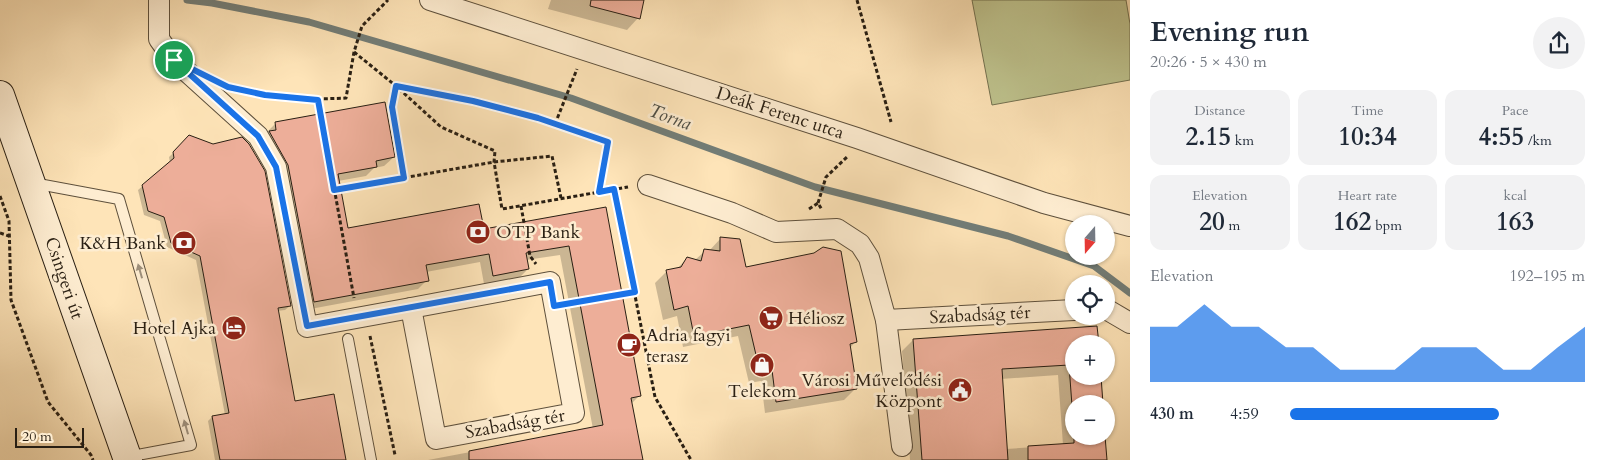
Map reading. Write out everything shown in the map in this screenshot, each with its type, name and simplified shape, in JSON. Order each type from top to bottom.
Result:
[{"type":"main road","name":"Csingeri út","points":[[0,96],[127,458]]},
{"type":"street","name":"Deák Ferenc utca","points":[[430,0],[456,4],[858,138],[1044,203],[1130,226]]},
{"type":"street","points":[[158,7],[160,39],[174,60],[258,136],[276,167],[307,326],[550,282]]},
{"type":"street","points":[[648,185],[732,213],[776,232],[837,229],[860,244],[869,258],[886,320],[902,446]]},
{"type":"street","name":"Szabadság tér","points":[[411,308],[436,439],[574,413],[550,282]]},
{"type":"street","name":"Szabadság tér","points":[[886,320],[1065,310]]},
{"type":"street","points":[[1115,314],[1130,322]]},
{"type":"lane","points":[[30,182],[119,199],[191,445],[127,458]]},
{"type":"lane","points":[[348,339],[371,460]]},
{"type":"path","points":[[237,89],[265,95],[318,100],[346,98],[354,52],[362,26],[388,0]]},
{"type":"path","points":[[857,0],[891,122]]},
{"type":"path","points":[[354,52],[441,126],[494,151],[494,162],[502,209],[614,189],[655,397],[691,460]]},
{"type":"path","points":[[555,124],[572,82]]},
{"type":"path","points":[[396,86],[473,101],[555,124],[608,142],[599,192]]},
{"type":"path","points":[[396,86],[392,107],[404,178]]},
{"type":"path","points":[[318,100],[354,300],[370,335],[395,455]]},
{"type":"path","points":[[334,190],[494,162],[552,156],[561,198]]},
{"type":"path","points":[[818,203],[826,176]]},
{"type":"path","points":[[0,196],[9,221],[11,300],[48,402],[93,460]]},
{"type":"path","points":[[521,206],[530,256],[550,282]]},
{"type":"path","points":[[0,233],[9,236]]},
{"type":"path","points":[[554,306],[635,292]]},
{"type":"green space","points":[[972,0],[1126,0],[1130,24],[1130,80],[992,105]]},
{"type":"building","points":[[591,0],[644,0],[640,19],[590,6]]},
{"type":"building","points":[[385,102],[395,157],[376,161],[377,167],[338,174],[348,228],[479,204],[484,229],[606,207],[641,396],[631,398],[643,460],[469,460],[469,451],[603,425],[569,246],[526,253],[529,269],[493,276],[489,254],[426,265],[429,281],[314,302],[288,165],[269,131],[276,130],[275,122]]},
{"type":"building","points":[[189,135],[213,144],[242,137],[249,144],[265,171],[291,306],[278,308],[295,401],[334,394],[346,460],[220,460],[212,416],[229,413],[200,256],[171,243],[164,217],[148,211],[142,185],[174,158],[173,152]]},
{"type":"building","name":"Héliosz","points":[[720,237],[740,239],[746,267],[814,253],[823,247],[841,251],[857,342],[850,344],[857,389],[776,402],[772,370],[760,372],[749,325],[694,336],[688,306],[674,310],[666,270],[681,267],[687,257],[701,261],[704,249],[720,251]]},
{"type":"building","name":"Városi Művelődési Központ","points":[[1097,326],[1098,335],[1065,335],[1065,365],[1002,369],[1008,460],[922,460],[913,339]]},
{"type":"building","name":"Városi Művelődési Központ","points":[[1070,385],[1102,385],[1102,395],[1071,395]]},
{"type":"building","points":[[1065,444],[1106,445],[1107,460],[1028,460],[1028,446]]},
{"type":"waterway","name":"Torna","points":[[187,0],[309,22],[571,98],[815,187],[1008,236],[1094,266],[1130,293]]},
{"type":"place","name":"OTP Bank","points":[[478,232]]},
{"type":"place","name":"K&H Bank","points":[[184,243]]},
{"type":"place","name":"Héliosz","points":[[771,318]]},
{"type":"place","name":"Hotel Ajka","points":[[234,328]]},
{"type":"place","name":"Adria fagyi terasz","points":[[629,345]]},
{"type":"place","name":"Telekom","points":[[762,365]]},
{"type":"place","name":"Városi Művelődési Központ","points":[[960,390]]},
{"type":"route","points":[[174,60],[228,87],[265,95],[318,100],[334,190],[404,178],[392,107],[396,86],[473,101],[538,118],[608,142],[599,192],[614,189],[635,292],[554,306],[550,282],[307,326],[276,167],[258,136],[174,60]]}]
